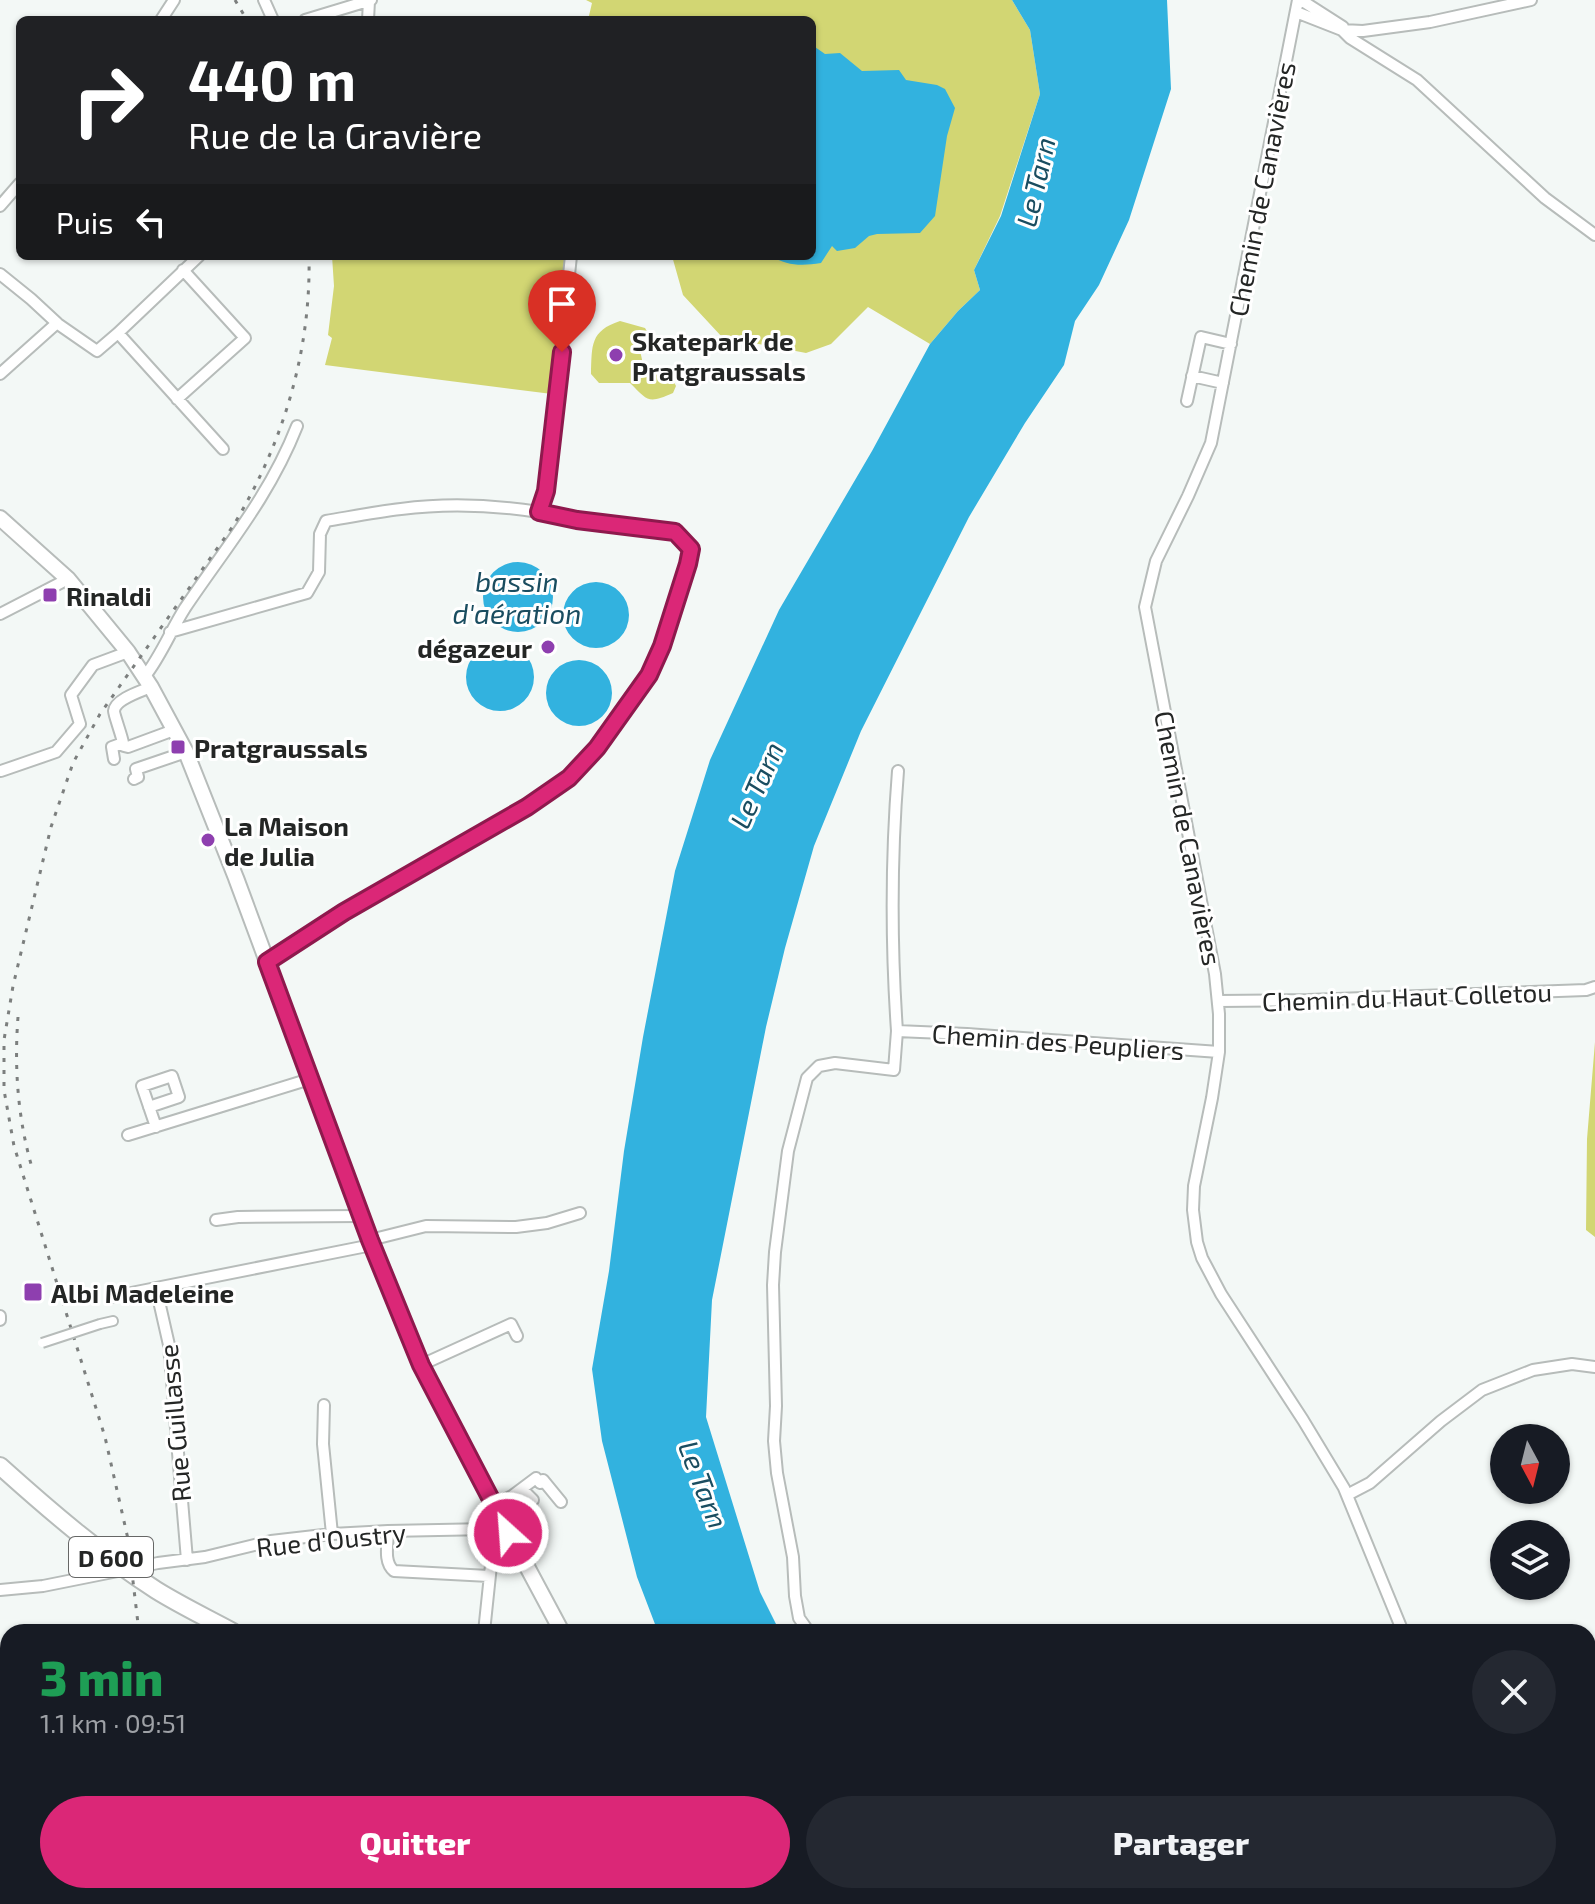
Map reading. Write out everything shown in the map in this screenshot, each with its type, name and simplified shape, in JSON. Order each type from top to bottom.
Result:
[{"type":"main road","name":"D 600","points":[[0,1466],[128,1570],[159,1592],[218,1624]]},
{"type":"street","points":[[331,16],[370,0]]},
{"type":"street","name":"Chemin de Canavières","points":[[1300,0],[1211,443],[1156,561],[1145,607],[1218,1001],[1219,1052],[1194,1186],[1197,1242],[1221,1294],[1303,1420],[1347,1495],[1400,1624]]},
{"type":"street","points":[[1300,0],[1345,30],[1350,38],[1417,80],[1545,198],[1595,235]]},
{"type":"street","points":[[1296,12],[1345,30],[1378,30],[1531,0]]},
{"type":"street","points":[[0,206],[16,188]]},
{"type":"street","points":[[0,274],[57,323],[97,351],[194,260]]},
{"type":"street","points":[[539,512],[546,491],[571,260]]},
{"type":"street","points":[[177,399],[245,338],[183,270]]},
{"type":"street","points":[[0,374],[57,323]]},
{"type":"street","points":[[118,333],[223,449]]},
{"type":"street","points":[[1187,401],[1201,337],[1231,344]]},
{"type":"street","points":[[1192,376],[1223,383]]},
{"type":"street","points":[[174,730],[124,746],[114,712],[116,706],[148,682],[170,632],[262,499],[288,451],[297,426]]},
{"type":"street","points":[[170,632],[307,593],[319,572],[320,534],[326,521],[403,508],[490,506],[539,512],[675,532],[691,549],[662,646],[649,675],[597,748],[569,778],[527,807],[344,912],[267,962]]},
{"type":"street","points":[[0,518],[68,579],[132,657],[186,752],[232,866],[371,1243],[421,1365],[498,1526],[523,1552],[524,1561],[558,1624]]},
{"type":"street","points":[[0,614],[68,579]]},
{"type":"street","points":[[1,771],[56,752],[80,724],[71,695],[93,665],[132,657]]},
{"type":"street","points":[[114,759],[112,747],[123,743]]},
{"type":"street","points":[[134,779],[138,777],[136,769],[186,752]]},
{"type":"street","name":"Chemin des Peupliers","points":[[803,1624],[799,1618],[795,1596],[793,1557],[775,1453],[775,1252],[786,1165],[807,1078],[819,1066],[835,1063],[894,1070],[897,1031],[893,946],[894,824],[898,771]]},
{"type":"street","name":"Chemin du Haut Colletou","points":[[1218,1001],[1586,990],[1595,987]]},
{"type":"street","name":"Chemin des Peupliers","points":[[897,1031],[1219,1052]]},
{"type":"street","points":[[128,1135],[310,1079]]},
{"type":"street","points":[[149,1107],[156,1127]]},
{"type":"street","points":[[111,1297],[371,1243],[426,1226],[516,1227],[547,1223],[580,1213]]},
{"type":"street","points":[[216,1220],[361,1216]]},
{"type":"street","name":"Rue Guillasse","points":[[156,1288],[169,1345],[187,1560]]},
{"type":"street","points":[[42,1343],[113,1321]]},
{"type":"street","points":[[421,1365],[511,1324],[517,1336]]},
{"type":"street","points":[[1347,1495],[1370,1483],[1482,1390],[1533,1370],[1572,1364],[1595,1367]]},
{"type":"street","points":[[324,1405],[323,1444],[332,1534]]},
{"type":"street","points":[[485,1624],[498,1526],[512,1496],[536,1478],[540,1483],[543,1480],[561,1502]]},
{"type":"street","points":[[522,1489],[533,1500]]},
{"type":"street","name":"Rue d'Oustry","points":[[0,1590],[43,1586],[205,1557],[271,1541],[332,1534],[498,1526]]},
{"type":"street","points":[[388,1531],[387,1562],[394,1571],[489,1576]]},
{"type":"green space","points":[[586,0],[1012,0],[1030,30],[1040,94],[1000,216],[974,270],[980,290],[930,344],[868,307],[831,344],[806,353],[722,337],[683,295],[673,260],[816,260],[816,16],[589,16],[592,3]]},
{"type":"green space","points":[[332,260],[566,260],[552,394],[325,365],[332,338],[328,335],[334,286]]},
{"type":"green space","name":"Skatepark de Pratgraussals","points":[[620,321],[645,328],[648,333],[639,346],[643,364],[673,380],[676,386],[673,393],[649,399],[630,383],[599,383],[591,374],[595,340],[603,329]]},
{"type":"green space","points":[[1595,1042],[1595,1237],[1586,1230],[1587,1139]]},
{"type":"water","name":"Le Tarn","points":[[1012,0],[1167,0],[1171,89],[1129,220],[1099,285],[1075,321],[1064,365],[969,517],[861,731],[814,846],[785,948],[766,1027],[712,1300],[706,1417],[760,1592],[776,1624],[655,1624],[637,1577],[602,1441],[592,1369],[643,1037],[675,871],[710,760],[779,610],[930,344],[980,290],[974,270],[1001,216],[1040,94],[1030,30]]},
{"type":"water","points":[[816,48],[825,54],[840,53],[862,71],[899,70],[906,80],[945,89],[955,108],[947,136],[935,216],[920,233],[877,234],[869,236],[855,248],[837,251],[832,246],[821,263],[779,260],[816,260]]},
{"type":"water","name":"bassin d'aération","points":[[511,562],[525,562],[547,577],[553,597],[551,610],[543,622],[525,632],[511,632],[489,617],[483,604],[483,590],[498,568]]},
{"type":"water","points":[[596,582],[619,592],[629,615],[619,638],[596,648],[573,638],[563,615],[573,592]]},
{"type":"water","name":"bassin d'aération","points":[[500,643],[524,653],[534,677],[524,701],[500,711],[476,701],[466,677],[476,653]]},
{"type":"water","points":[[579,660],[592,663],[602,670],[609,680],[612,693],[609,706],[602,716],[592,723],[579,726],[566,723],[556,716],[549,706],[546,693],[549,680],[556,670],[566,663]]},
{"type":"railway","points":[[235,0],[245,16]]},
{"type":"railway","points":[[138,1624],[128,1539],[105,1437],[14,1146],[4,1090],[4,1040],[13,986],[51,827],[73,763],[100,714],[233,526],[251,495],[280,430],[299,362],[305,327],[309,260]]},
{"type":"railway","points":[[18,1017],[18,1095],[33,1171]]},
{"type":"place","name":"Skatepark de Pratgraussals","points":[[616,355]]},
{"type":"place","name":"Rinaldi","points":[[50,595]]},
{"type":"place","name":"dégazeur","points":[[548,647]]},
{"type":"place","name":"Pratgraussals","points":[[178,747]]},
{"type":"place","name":"La Maison de Julia","points":[[208,840]]},
{"type":"place","name":"Albi Madeleine","points":[[33,1292]]},
{"type":"route","points":[[508,1533],[502,1513],[494,1505],[421,1365],[370,1240],[267,962],[344,912],[527,807],[569,778],[597,748],[649,675],[662,646],[691,549],[675,532],[539,512],[546,491],[562,352]]}]
